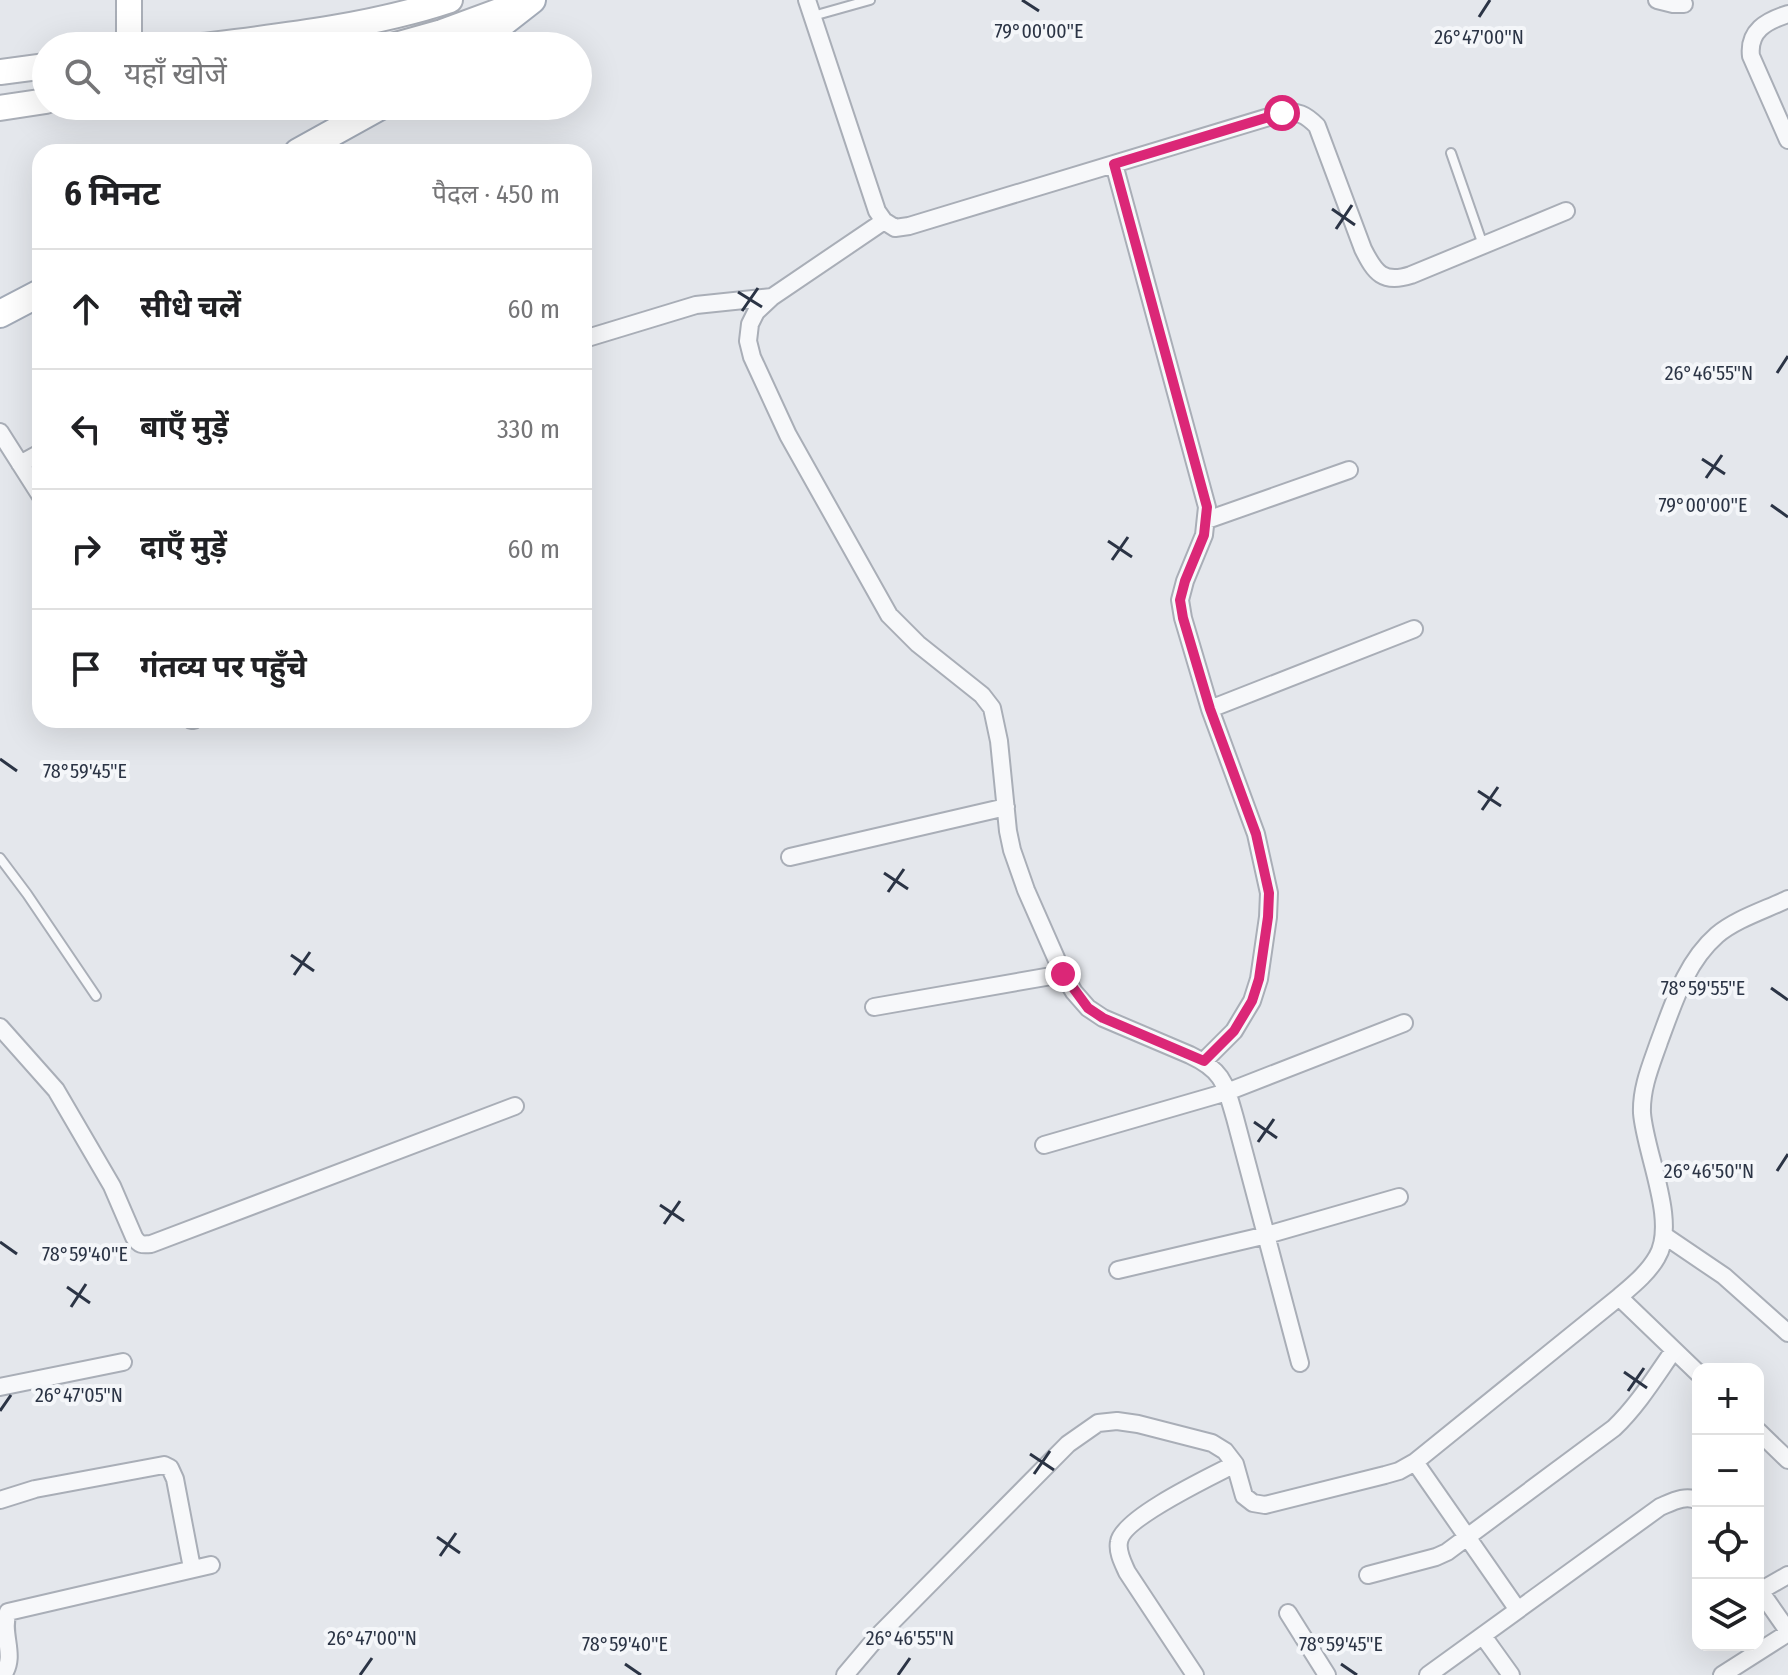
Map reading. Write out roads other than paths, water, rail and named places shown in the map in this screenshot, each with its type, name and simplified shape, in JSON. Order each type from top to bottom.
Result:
[{"type":"main road","points":[[490,32],[530,0]]},
{"type":"main road","points":[[312,144],[356,120]]},
{"type":"main road","points":[[0,314],[32,297]]},
{"type":"street","points":[[129,0],[129,32]]},
{"type":"street","points":[[300,32],[427,8],[450,0]]},
{"type":"street","points":[[442,32],[530,0]]},
{"type":"street","points":[[1657,0],[1684,4]]},
{"type":"street","points":[[810,8],[877,211],[884,221],[895,228],[1297,111],[1308,116],[1317,126],[1363,249],[1372,267],[1386,277],[1397,280],[1566,211]]},
{"type":"street","points":[[1788,14],[1765,23],[1757,30],[1750,48],[1788,140]]},
{"type":"street","points":[[0,72],[32,68]]},
{"type":"street","points":[[0,108],[32,103]]},
{"type":"street","points":[[1114,164],[1207,507],[1204,535],[1180,600],[1188,639],[1256,834],[1269,893],[1259,979],[1252,1001],[1234,1031],[1204,1061]]},
{"type":"street","points":[[884,221],[772,297],[756,312],[750,324],[748,341],[752,357],[788,435],[889,615],[918,644],[982,695],[992,708],[999,741],[1008,831],[1017,869],[1063,974],[1088,1008],[1103,1018],[1204,1061],[1218,1073],[1227,1092],[1300,1363]]},
{"type":"street","points":[[592,337],[696,305],[772,297]]},
{"type":"street","points":[[0,432],[32,483]]},
{"type":"street","points":[[20,464],[32,457]]},
{"type":"street","points":[[1207,520],[1349,470]]},
{"type":"street","points":[[1210,709],[1414,629]]},
{"type":"street","points":[[790,857],[1006,807]]},
{"type":"street","points":[[845,1675],[878,1636],[1068,1444],[1098,1423],[1117,1421],[1138,1424],[1212,1443],[1225,1451],[1235,1464],[1244,1496],[1253,1503],[1265,1505],[1399,1471],[1415,1462],[1619,1297],[1642,1278],[1658,1256],[1665,1236],[1663,1212],[1642,1115],[1643,1090],[1675,999],[1685,976],[1718,935],[1788,899]]},
{"type":"street","points":[[874,1007],[1063,974]]},
{"type":"street","points":[[1044,1145],[1227,1092],[1404,1023]]},
{"type":"street","points":[[0,1027],[56,1090],[112,1186],[134,1237],[143,1245],[515,1106]]},
{"type":"street","points":[[1118,1270],[1267,1235],[1399,1197]]},
{"type":"street","points":[[1665,1236],[1724,1276],[1788,1333]]},
{"type":"street","points":[[1619,1297],[1692,1367]]},
{"type":"street","points":[[1368,1575],[1436,1557],[1467,1538],[1614,1428],[1640,1400],[1674,1350]]},
{"type":"street","points":[[0,1387],[123,1362]]},
{"type":"street","points":[[1762,1435],[1788,1460]]},
{"type":"street","points":[[1415,1462],[1518,1610]]},
{"type":"street","points":[[1195,1675],[1127,1572],[1119,1541],[1126,1528],[1142,1515],[1235,1464]]},
{"type":"street","points":[[0,1500],[35,1489],[164,1465],[170,1468],[175,1479],[192,1568]]},
{"type":"street","points":[[1428,1675],[1660,1507],[1692,1498]]},
{"type":"street","points":[[10,1673],[4,1612],[211,1565]]},
{"type":"street","points":[[1764,1587],[1788,1575]]},
{"type":"street","points":[[1722,1675],[1788,1632],[1764,1597]]},
{"type":"street","points":[[1288,1613],[1327,1675]]},
{"type":"street","points":[[1483,1636],[1511,1675]]},
{"type":"lane","points":[[810,8],[870,0]]},
{"type":"lane","points":[[1451,153],[1483,245]]},
{"type":"lane","points":[[0,858],[96,996]]}]
